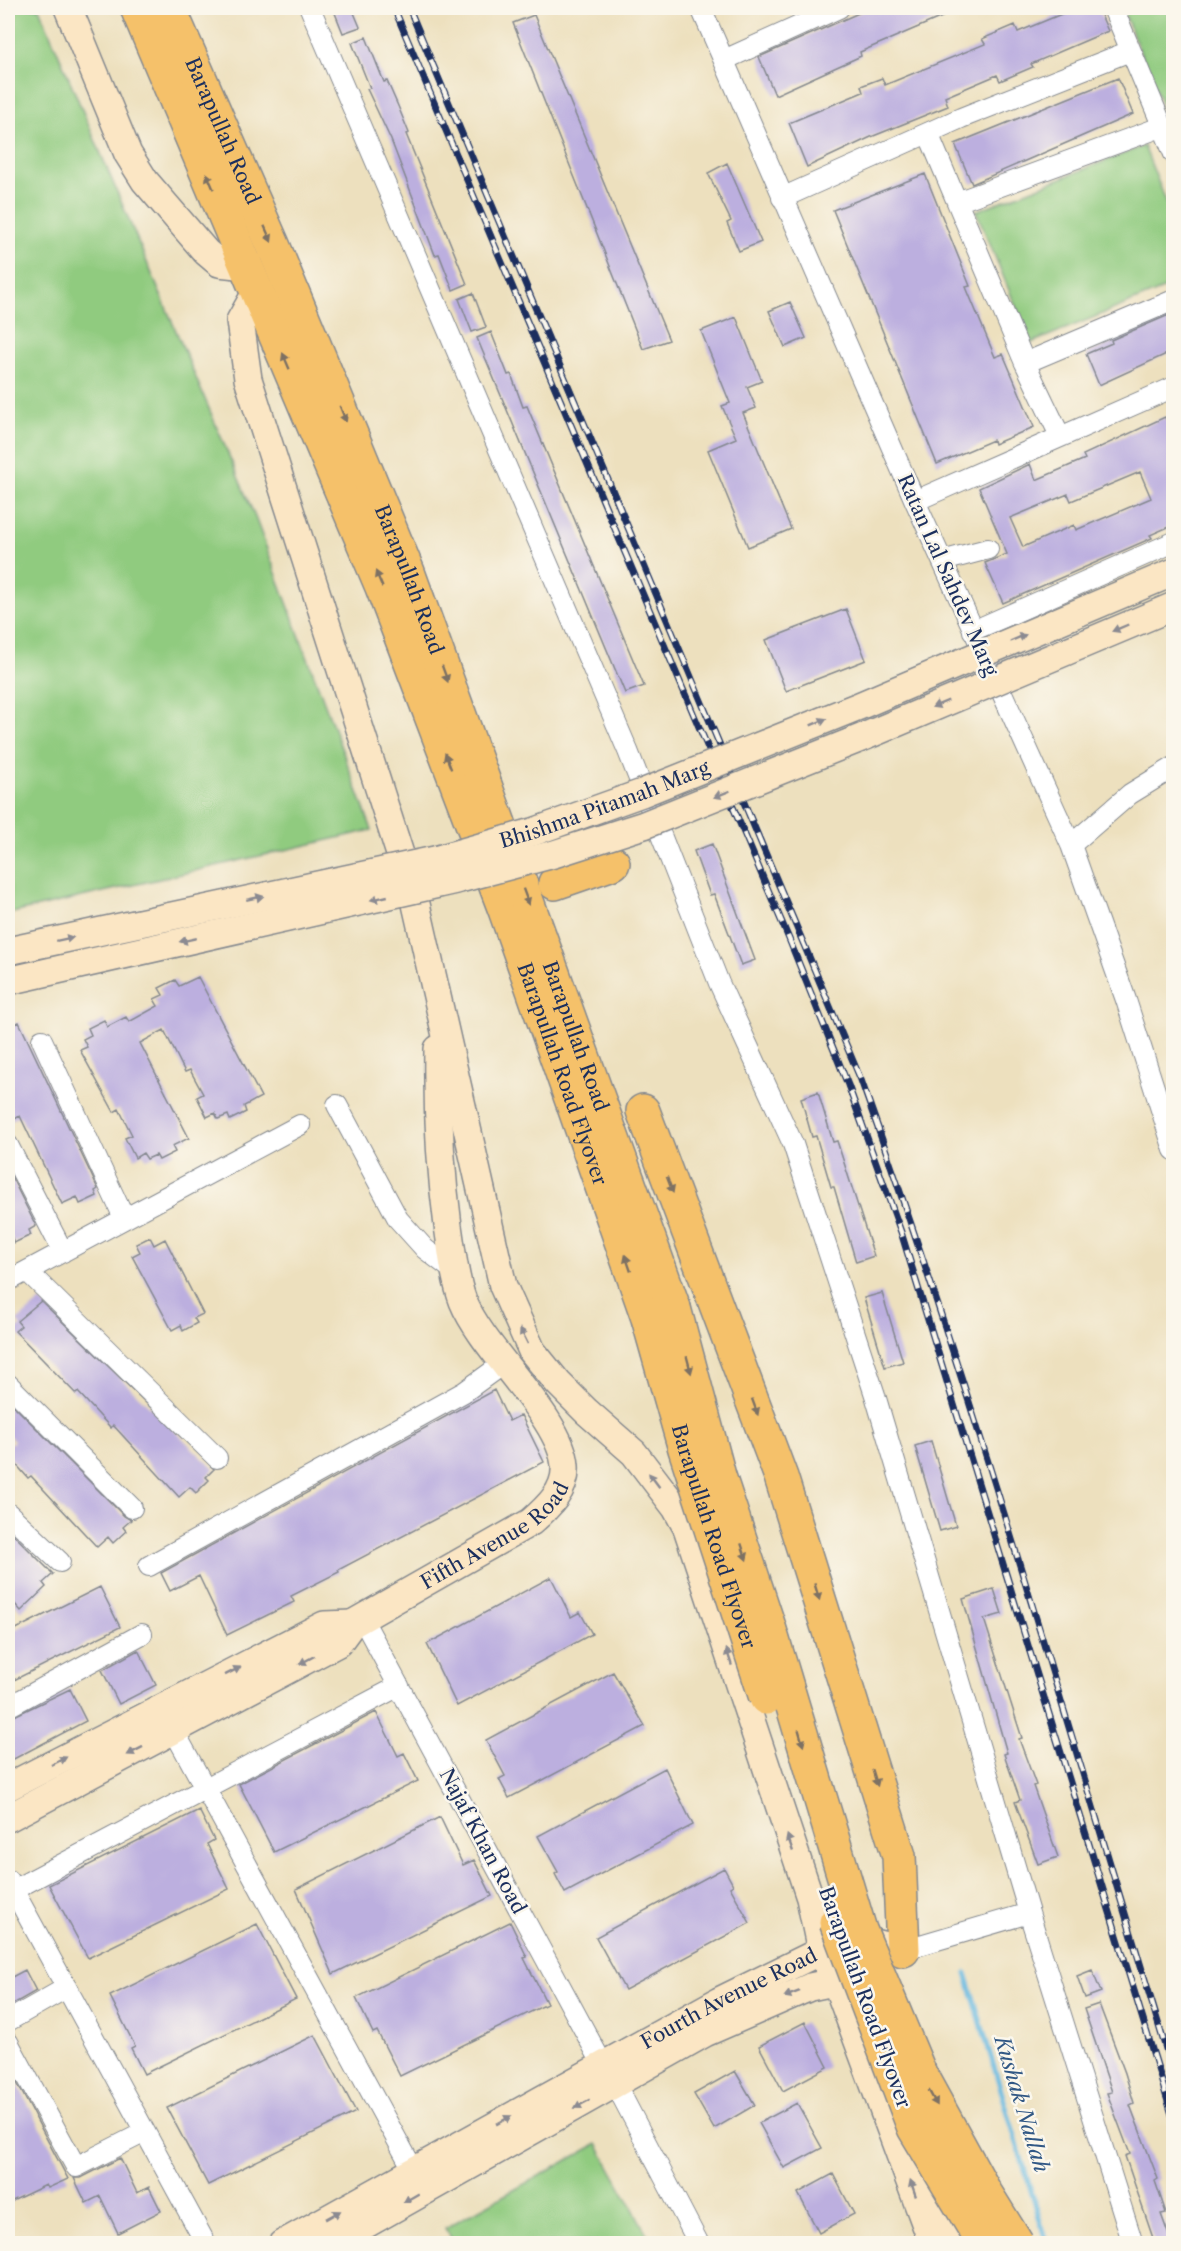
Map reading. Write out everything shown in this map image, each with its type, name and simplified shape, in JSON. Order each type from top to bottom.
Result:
[{"type":"highway","name":"Barapullah Road","points":[[137,8],[382,587],[469,816]]},
{"type":"highway","name":"Barapullah Road","points":[[169,8],[273,245],[408,572],[622,1162]]},
{"type":"highway","name":"Barapullah Road Flyover","points":[[469,816],[661,1313],[769,1627],[861,1930],[921,2076],[986,2194],[1017,2244]]},
{"type":"highway","points":[[555,883],[613,863]]},
{"type":"highway","points":[[643,1111],[781,1477],[900,1856],[903,1950]]},
{"type":"highway","points":[[622,1162],[657,1150]]},
{"type":"highway","name":"Barapullah Road Flyover","points":[[622,1162],[648,1236],[685,1449],[848,1960],[914,2128],[984,2244]]},
{"type":"highway","points":[[648,1236],[685,1224]]},
{"type":"street","points":[[68,8],[128,154],[145,181],[206,252],[219,263],[251,278],[240,321],[248,379],[416,904],[503,1286],[532,1352],[558,1383],[634,1453],[682,1517],[810,1898],[821,1951],[836,1982],[933,2244]]},
{"type":"street","points":[[310,8],[624,740],[719,983],[793,1144],[875,1395],[1029,1913],[1133,2244]]},
{"type":"street","name":"Ratan Lal Sahdev Marg","points":[[702,8],[724,60],[759,119],[782,198],[973,631],[1071,845],[1126,1000],[1173,1150]]},
{"type":"street","points":[[724,60],[805,15],[839,8]]},
{"type":"street","points":[[1113,8],[1173,154]]},
{"type":"street","points":[[782,198],[928,133],[1130,51]]},
{"type":"street","points":[[957,202],[1161,127]]},
{"type":"street","points":[[928,133],[1024,363],[1060,436]]},
{"type":"street","points":[[1024,363],[1173,300]]},
{"type":"street","points":[[915,501],[1173,387]]},
{"type":"street","points":[[973,631],[1173,542]]},
{"type":"street","points":[[942,561],[988,549]]},
{"type":"street","name":"Bhishma Pitamah Marg","points":[[8,951],[435,860],[533,832],[632,797],[859,706],[1173,572]]},
{"type":"street","name":"Bhishma Pitamah Marg","points":[[8,981],[456,880],[554,854],[644,825],[861,738],[1173,606]]},
{"type":"street","points":[[1071,845],[1130,794],[1173,767]]},
{"type":"street","name":"Fifth Avenue Road","points":[[8,1818],[338,1643],[357,1621],[531,1522],[550,1504],[561,1488],[566,1467],[552,1430],[479,1332],[463,1301],[454,1270],[437,1123],[438,1003]]},
{"type":"street","points":[[42,1040],[124,1218]]},
{"type":"street","points":[[337,1106],[398,1219],[425,1250],[454,1270]]},
{"type":"street","points":[[8,1281],[300,1125]]},
{"type":"street","points":[[8,1145],[63,1252]]},
{"type":"street","points":[[27,1271],[217,1458]]},
{"type":"street","points":[[149,1566],[464,1392],[504,1363]]},
{"type":"street","points":[[8,1384],[132,1508]]},
{"type":"street","points":[[8,1513],[60,1562]]},
{"type":"street","name":"Fifth Avenue Road","points":[[8,1787],[324,1625],[357,1621]]},
{"type":"street","name":"Najaf Khan Road","points":[[357,1621],[399,1686],[699,2244]]},
{"type":"street","points":[[8,1707],[142,1635]]},
{"type":"street","points":[[206,2244],[10,1885],[206,1789],[399,1686]]},
{"type":"street","points":[[174,1731],[414,2171]]},
{"type":"street","points":[[810,1898],[847,1941],[864,1975],[956,2244]]},
{"type":"street","points":[[903,1950],[1029,1913]]},
{"type":"street","name":"Fourth Avenue Road","points":[[331,2244],[609,2075],[719,2001],[821,1951],[847,1941],[858,1939],[903,1950]]},
{"type":"street","name":"Fourth Avenue Road","points":[[282,2244],[414,2171],[609,2075],[810,1987],[864,1975],[903,1950]]},
{"type":"street","points":[[8,2021],[66,1988]]},
{"type":"street","points":[[8,2042],[76,2167],[145,2132]]},
{"type":"green space","points":[[8,8],[39,8],[255,517],[372,830],[8,914]]},
{"type":"green space","points":[[1122,8],[1173,8],[1173,131]]},
{"type":"green space","points":[[1144,146],[1173,219],[1173,285],[1031,343],[976,211]]},
{"type":"green space","points":[[597,2144],[652,2243],[454,2243],[445,2228]]},
{"type":"building","points":[[333,8],[352,8],[360,27],[343,33]]},
{"type":"building","points":[[870,8],[963,8],[860,52],[861,56],[775,95],[759,57]]},
{"type":"building","points":[[1076,8],[1098,8],[1108,31],[1031,64],[1033,67],[1000,81],[997,75],[945,97],[948,106],[871,137],[807,167],[789,123],[863,92],[861,86],[882,78],[885,85],[985,44],[982,39],[1015,25],[1018,32]]},
{"type":"building","points":[[534,15],[669,340],[643,349],[513,23]]},
{"type":"building","points":[[366,37],[384,82],[387,81],[398,106],[409,133],[406,134],[467,284],[453,290],[439,254],[435,255],[391,140],[367,89],[370,88],[352,43]]},
{"type":"building","points":[[1118,78],[1133,114],[972,184],[955,144]]},
{"type":"building","points":[[727,163],[761,242],[739,251],[727,223],[731,221],[708,173]]},
{"type":"building","points":[[925,174],[970,286],[966,287],[995,357],[1003,354],[1034,427],[994,444],[993,440],[937,464],[833,210]]},
{"type":"building","points":[[473,293],[486,327],[472,332],[459,299]]},
{"type":"building","points":[[790,302],[806,338],[785,347],[769,311]]},
{"type":"building","points":[[1169,315],[1173,327],[1173,351],[1099,385],[1086,354],[1112,343],[1111,340]]},
{"type":"building","points":[[736,317],[762,381],[747,387],[756,408],[743,413],[791,529],[748,547],[708,450],[736,438],[722,406],[730,403],[701,331]]},
{"type":"building","points":[[491,332],[508,375],[511,374],[523,407],[527,406],[644,686],[625,693],[477,338]]},
{"type":"building","points":[[1165,417],[1167,421],[1173,418],[1173,525],[1150,535],[1152,538],[1003,603],[985,563],[1007,554],[979,488],[1030,464],[1036,480],[1085,459],[1083,455]],"holes":[[[1140,472],[1151,498],[1076,530],[1074,525],[1023,547],[1010,518],[1068,494],[1071,501]]]},
{"type":"building","points":[[846,609],[866,660],[786,691],[766,640]]},
{"type":"building","points":[[712,844],[755,960],[741,965],[714,894],[710,895],[694,851]]},
{"type":"building","points":[[198,977],[261,1097],[244,1106],[246,1112],[230,1120],[228,1115],[218,1119],[215,1113],[207,1117],[197,1097],[203,1094],[190,1070],[185,1072],[164,1030],[140,1043],[189,1138],[172,1146],[175,1152],[159,1160],[156,1155],[147,1159],[143,1153],[135,1158],[125,1138],[132,1135],[119,1109],[114,1112],[80,1050],[87,1047],[83,1039],[91,1035],[88,1028],[104,1020],[107,1027],[126,1017],[129,1022],[158,1006],[154,999],[163,995],[159,988],[175,980],[179,986]]},
{"type":"building","points":[[19,1022],[98,1189],[95,1191],[97,1196],[80,1204],[77,1197],[62,1204],[20,1116],[8,1122],[8,1027]]},
{"type":"building","points":[[818,1092],[833,1142],[837,1141],[874,1256],[856,1262],[834,1187],[831,1187],[816,1136],[812,1137],[801,1098]]},
{"type":"building","points":[[8,1170],[36,1226],[29,1230],[31,1235],[14,1243],[11,1236],[8,1238]]},
{"type":"building","points":[[150,1237],[154,1245],[165,1239],[203,1314],[194,1318],[197,1323],[183,1331],[181,1325],[172,1330],[132,1256],[140,1252],[136,1244]]},
{"type":"building","points":[[882,1293],[903,1362],[885,1367],[864,1298]]},
{"type":"building","points":[[41,1301],[214,1469],[206,1477],[209,1480],[196,1493],[190,1487],[179,1497],[113,1425],[111,1428],[78,1392],[76,1394],[15,1331],[21,1326],[17,1321]]},
{"type":"building","points":[[494,1390],[509,1421],[521,1415],[544,1462],[338,1570],[339,1572],[291,1596],[294,1602],[227,1635],[199,1576],[170,1591],[161,1573]]},
{"type":"building","points":[[8,1400],[124,1516],[131,1520],[123,1527],[126,1531],[113,1543],[108,1537],[97,1547],[31,1476],[28,1478],[8,1455],[8,1446],[14,1441],[8,1434]]},
{"type":"building","points":[[931,1441],[956,1526],[940,1531],[915,1446]]},
{"type":"building","points":[[8,1529],[53,1574],[43,1583],[46,1587],[21,1611],[8,1596]]},
{"type":"building","points":[[551,1577],[571,1617],[580,1612],[592,1634],[457,1706],[427,1644]]},
{"type":"building","points":[[100,1587],[120,1627],[14,1680],[8,1667],[8,1633]]},
{"type":"building","points":[[994,1589],[1002,1614],[984,1619],[1022,1738],[1019,1739],[1036,1785],[1033,1786],[1058,1857],[1038,1864],[1015,1802],[1020,1800],[1004,1754],[1007,1753],[963,1599]]},
{"type":"building","points":[[138,1650],[156,1685],[119,1704],[102,1670]]},
{"type":"building","points":[[613,1672],[645,1726],[509,1798],[499,1779],[505,1776],[486,1740]]},
{"type":"building","points":[[70,1689],[86,1721],[8,1762],[8,1719]]},
{"type":"building","points":[[376,1712],[398,1756],[404,1753],[418,1781],[274,1852],[239,1784]]},
{"type":"building","points":[[665,1768],[693,1825],[565,1893],[555,1874],[558,1872],[538,1836]]},
{"type":"building","points":[[199,1810],[214,1840],[207,1844],[229,1889],[88,1958],[49,1885]]},
{"type":"building","points":[[440,1817],[463,1865],[474,1860],[492,1896],[333,1974],[296,1889]]},
{"type":"building","points":[[724,1868],[733,1885],[730,1887],[750,1923],[625,1990],[596,1937]]},
{"type":"building","points":[[510,1922],[527,1957],[524,1958],[547,2004],[400,2076],[377,2031],[373,2033],[356,1998]]},
{"type":"building","points":[[257,1924],[296,1999],[144,2074],[131,2048],[135,2046],[110,1996]]},
{"type":"building","points":[[25,1970],[36,1991],[8,2007],[8,1979]]},
{"type":"building","points":[[1092,1970],[1101,1992],[1085,1998],[1077,1976]]},
{"type":"building","points":[[1099,2004],[1125,2073],[1134,2103],[1130,2105],[1158,2179],[1155,2181],[1166,2213],[1161,2214],[1172,2244],[1155,2244],[1125,2156],[1130,2154],[1107,2093],[1112,2092],[1084,2009]]},
{"type":"building","points":[[805,2022],[828,2067],[783,2091],[759,2046]]},
{"type":"building","points":[[315,2035],[356,2112],[208,2185],[167,2108]]},
{"type":"building","points":[[8,2066],[68,2179],[48,2188],[46,2185],[8,2203]]},
{"type":"building","points":[[735,2071],[755,2105],[714,2129],[694,2094]]},
{"type":"building","points":[[797,2103],[822,2148],[784,2168],[759,2123]]},
{"type":"building","points":[[120,2158],[137,2193],[149,2187],[161,2211],[118,2233],[100,2196],[86,2203],[74,2178],[81,2178]]},
{"type":"building","points":[[833,2174],[854,2214],[819,2233],[798,2193]]},
{"type":"waterway","name":"Kushak Nallah","points":[[966,1973],[1047,2244]]},
{"type":"railway","points":[[394,8],[789,939],[848,1085],[901,1232],[1174,2121]]},
{"type":"railway","points":[[409,8],[861,1080],[985,1451],[1174,2075]]}]
